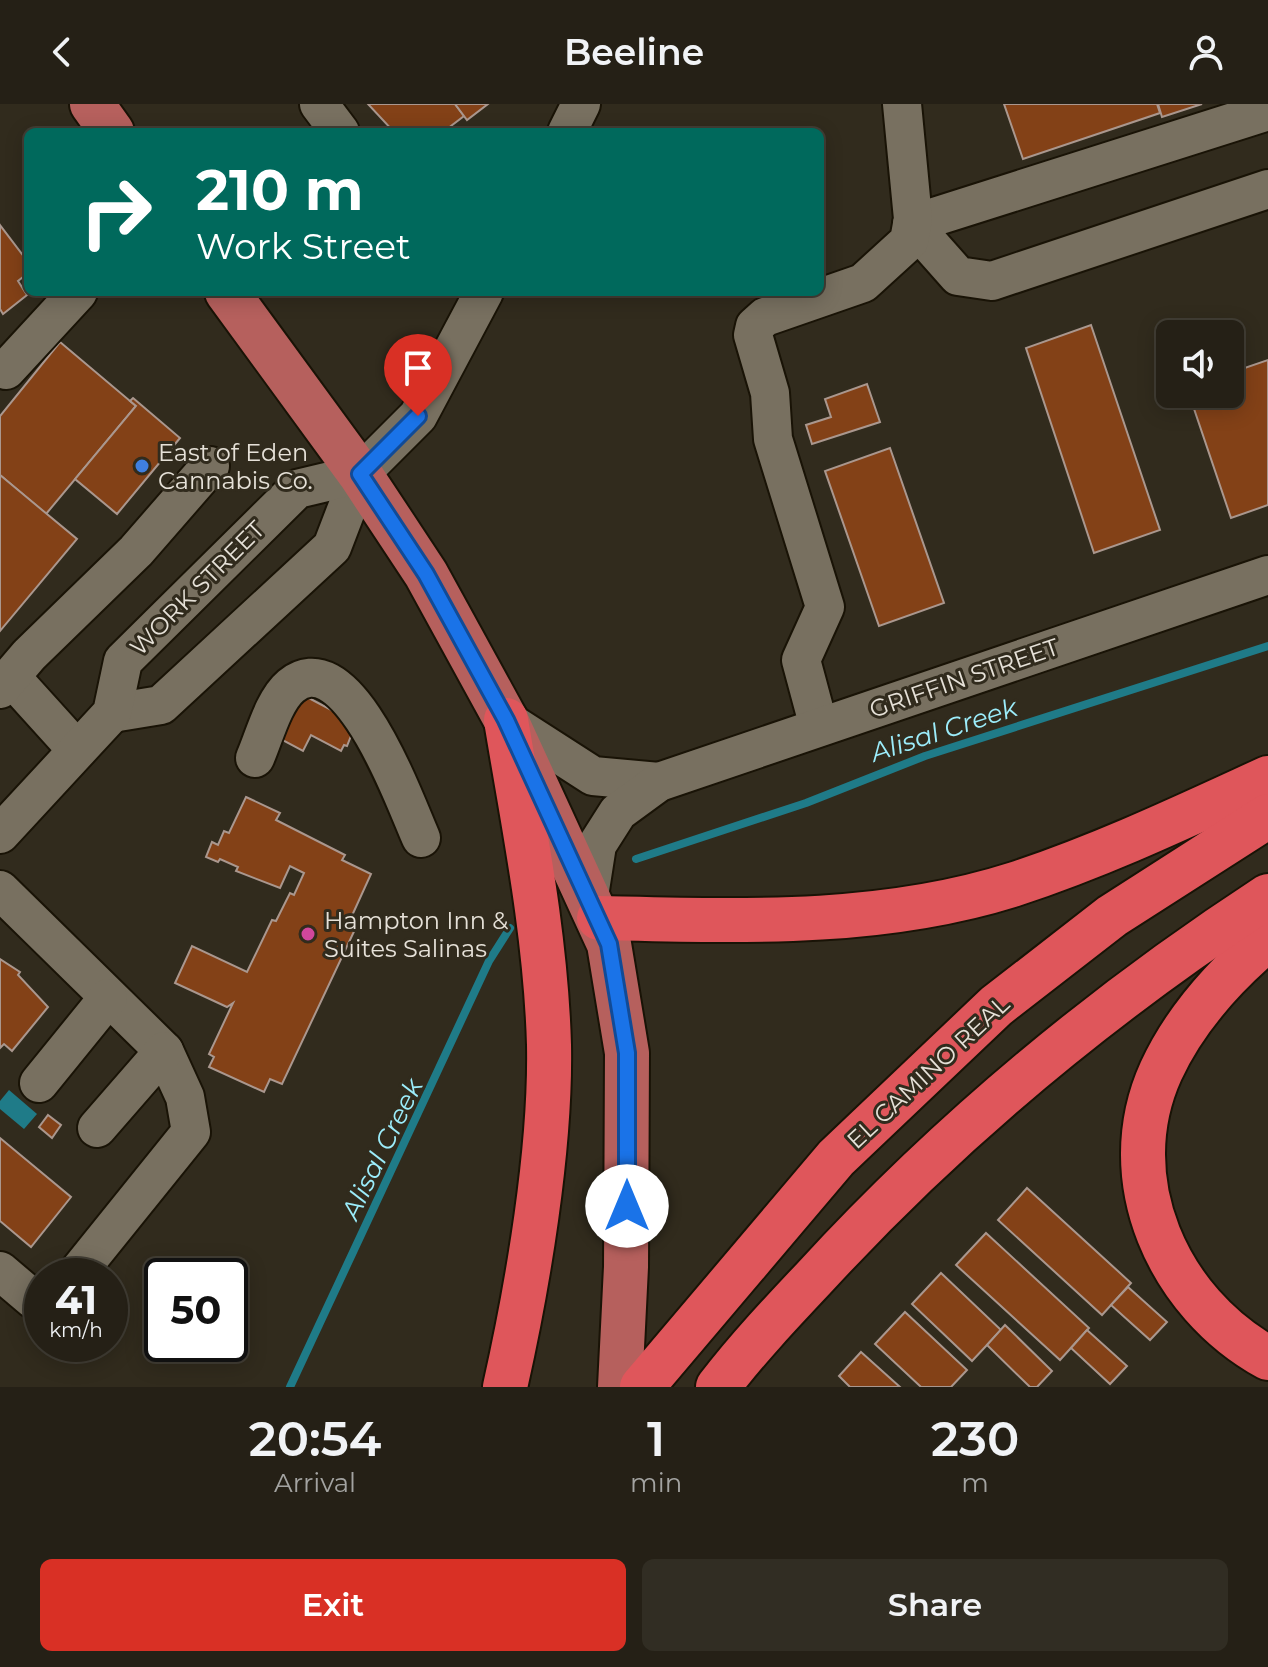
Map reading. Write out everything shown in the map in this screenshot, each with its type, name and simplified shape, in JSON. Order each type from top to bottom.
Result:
[{"type":"highway","points":[[505,1387],[529,1253],[543,1145],[549,1047],[542,940],[506,720]]},
{"type":"highway","points":[[594,907],[820,919],[966,897],[1014,884],[1110,850],[1268,778]]},
{"type":"highway","name":"EL CAMINO REAL","points":[[642,1387],[836,1158],[996,1006],[1112,916],[1268,816]]},
{"type":"highway","points":[[718,1387],[869,1218],[1003,1092],[1156,972],[1268,896]]},
{"type":"highway","points":[[1268,939],[1223,982],[1172,1050],[1152,1095],[1144,1162],[1149,1206],[1177,1273],[1212,1317],[1268,1358]]},
{"type":"main road","points":[[92,104],[109,128]]},
{"type":"main road","points":[[230,296],[360,474],[426,574],[506,720],[609,944],[627,1053],[626,1267],[620,1387]]},
{"type":"street","points":[[319,104],[337,128]]},
{"type":"street","points":[[569,128],[581,104]]},
{"type":"street","points":[[819,727],[801,660],[825,607],[773,439],[770,393],[753,335],[755,326],[765,317],[863,283],[909,241],[912,224],[902,104]]},
{"type":"street","points":[[912,224],[1268,111]]},
{"type":"street","points":[[912,224],[958,276],[992,281],[1268,189]]},
{"type":"street","points":[[6,370],[74,296]]},
{"type":"street","points":[[3,823],[112,713],[161,705],[332,547],[360,474],[418,416],[482,296]]},
{"type":"street","points":[[77,750],[6,683],[29,655],[136,551],[210,466]]},
{"type":"street","name":"WORK STREET","points":[[112,713],[123,661],[297,489],[360,474]]},
{"type":"street","name":"GRIFFIN STREET","points":[[594,907],[597,845],[618,812],[659,782],[1268,575]]},
{"type":"street","points":[[255,758],[286,690],[302,680],[321,680],[336,690],[373,729],[421,838]]},
{"type":"street","name":"GRIFFIN STREET","points":[[506,720],[593,776],[659,782]]},
{"type":"street","points":[[0,890],[164,1051],[185,1097],[191,1132],[90,1258]]},
{"type":"street","points":[[39,1083],[108,998]]},
{"type":"street","points":[[97,1128],[164,1051]]},
{"type":"street","points":[[0,1271],[24,1291]]},
{"type":"water","points":[[9,1090],[37,1114],[24,1129],[0,1109],[0,1101]]},
{"type":"building","points":[[368,104],[455,104],[464,116],[448,128],[390,128]]},
{"type":"building","points":[[455,104],[488,104],[467,120]]},
{"type":"building","points":[[1004,104],[1157,104],[1160,113],[1023,159]]},
{"type":"building","points":[[1158,104],[1202,104],[1162,117]]},
{"type":"building","points":[[0,225],[24,257],[24,276],[18,281],[26,296],[3,314],[0,309]]},
{"type":"building","points":[[1091,325],[1160,530],[1094,553],[1026,348]]},
{"type":"building","points":[[60,342],[136,406],[46,514],[0,475],[0,416]]},
{"type":"building","points":[[1268,360],[1268,505],[1231,518],[1194,408],[1244,408],[1244,368]]},
{"type":"building","points":[[867,384],[880,422],[812,444],[806,425],[831,417],[825,399]]},
{"type":"building","points":[[133,398],[180,438],[117,514],[75,479],[136,406],[130,401]]},
{"type":"building","points":[[890,448],[944,603],[879,626],[825,471]]},
{"type":"building","points":[[0,475],[77,539],[0,631]]},
{"type":"building","points":[[305,696],[356,723],[347,746],[344,745],[341,751],[311,735],[303,751],[273,735]]},
{"type":"building","name":"Hampton Inn & Suites Salinas","points":[[246,797],[280,813],[276,820],[345,855],[342,860],[371,874],[350,920],[358,923],[282,1084],[270,1079],[264,1092],[209,1067],[214,1057],[209,1054],[233,1003],[227,1007],[175,983],[192,946],[247,972],[272,920],[276,921],[290,893],[294,895],[304,873],[290,866],[280,888],[236,871],[238,867],[220,859],[218,862],[206,857],[212,842],[218,845],[224,831],[229,833]]},
{"type":"building","points":[[0,959],[20,972],[18,975],[48,1007],[12,1051],[4,1044],[0,1048]]},
{"type":"building","points":[[48,1115],[61,1125],[52,1138],[39,1127]]},
{"type":"building","points":[[0,1138],[71,1197],[31,1247],[0,1221]]},
{"type":"building","points":[[1027,1188],[1131,1283],[1102,1315],[998,1220]]},
{"type":"building","points":[[986,1233],[1089,1328],[1060,1360],[956,1265]]},
{"type":"building","points":[[941,1273],[1001,1330],[972,1361],[912,1304]]},
{"type":"building","points":[[1128,1287],[1167,1322],[1150,1340],[1111,1305]]},
{"type":"building","points":[[905,1312],[967,1370],[951,1387],[921,1387],[875,1344]]},
{"type":"building","points":[[1005,1325],[1052,1371],[1037,1387],[1030,1387],[987,1345]]},
{"type":"building","points":[[1087,1330],[1127,1366],[1110,1384],[1071,1348]]},
{"type":"building","points":[[861,1352],[900,1387],[850,1387],[839,1376]]},
{"type":"waterway","name":"Alisal Creek","points":[[636,859],[806,803],[925,756],[1268,646]]},
{"type":"waterway","name":"Alisal Creek","points":[[290,1387],[489,961],[510,928]]},
{"type":"place","name":"East of Eden Cannabis Co.","points":[[142,466]]},
{"type":"place","name":"Hampton Inn & Suites Salinas","points":[[308,934]]},
{"type":"route","points":[[418,416],[360,474],[426,574],[506,720],[609,944],[627,1053],[627,1206]]}]
